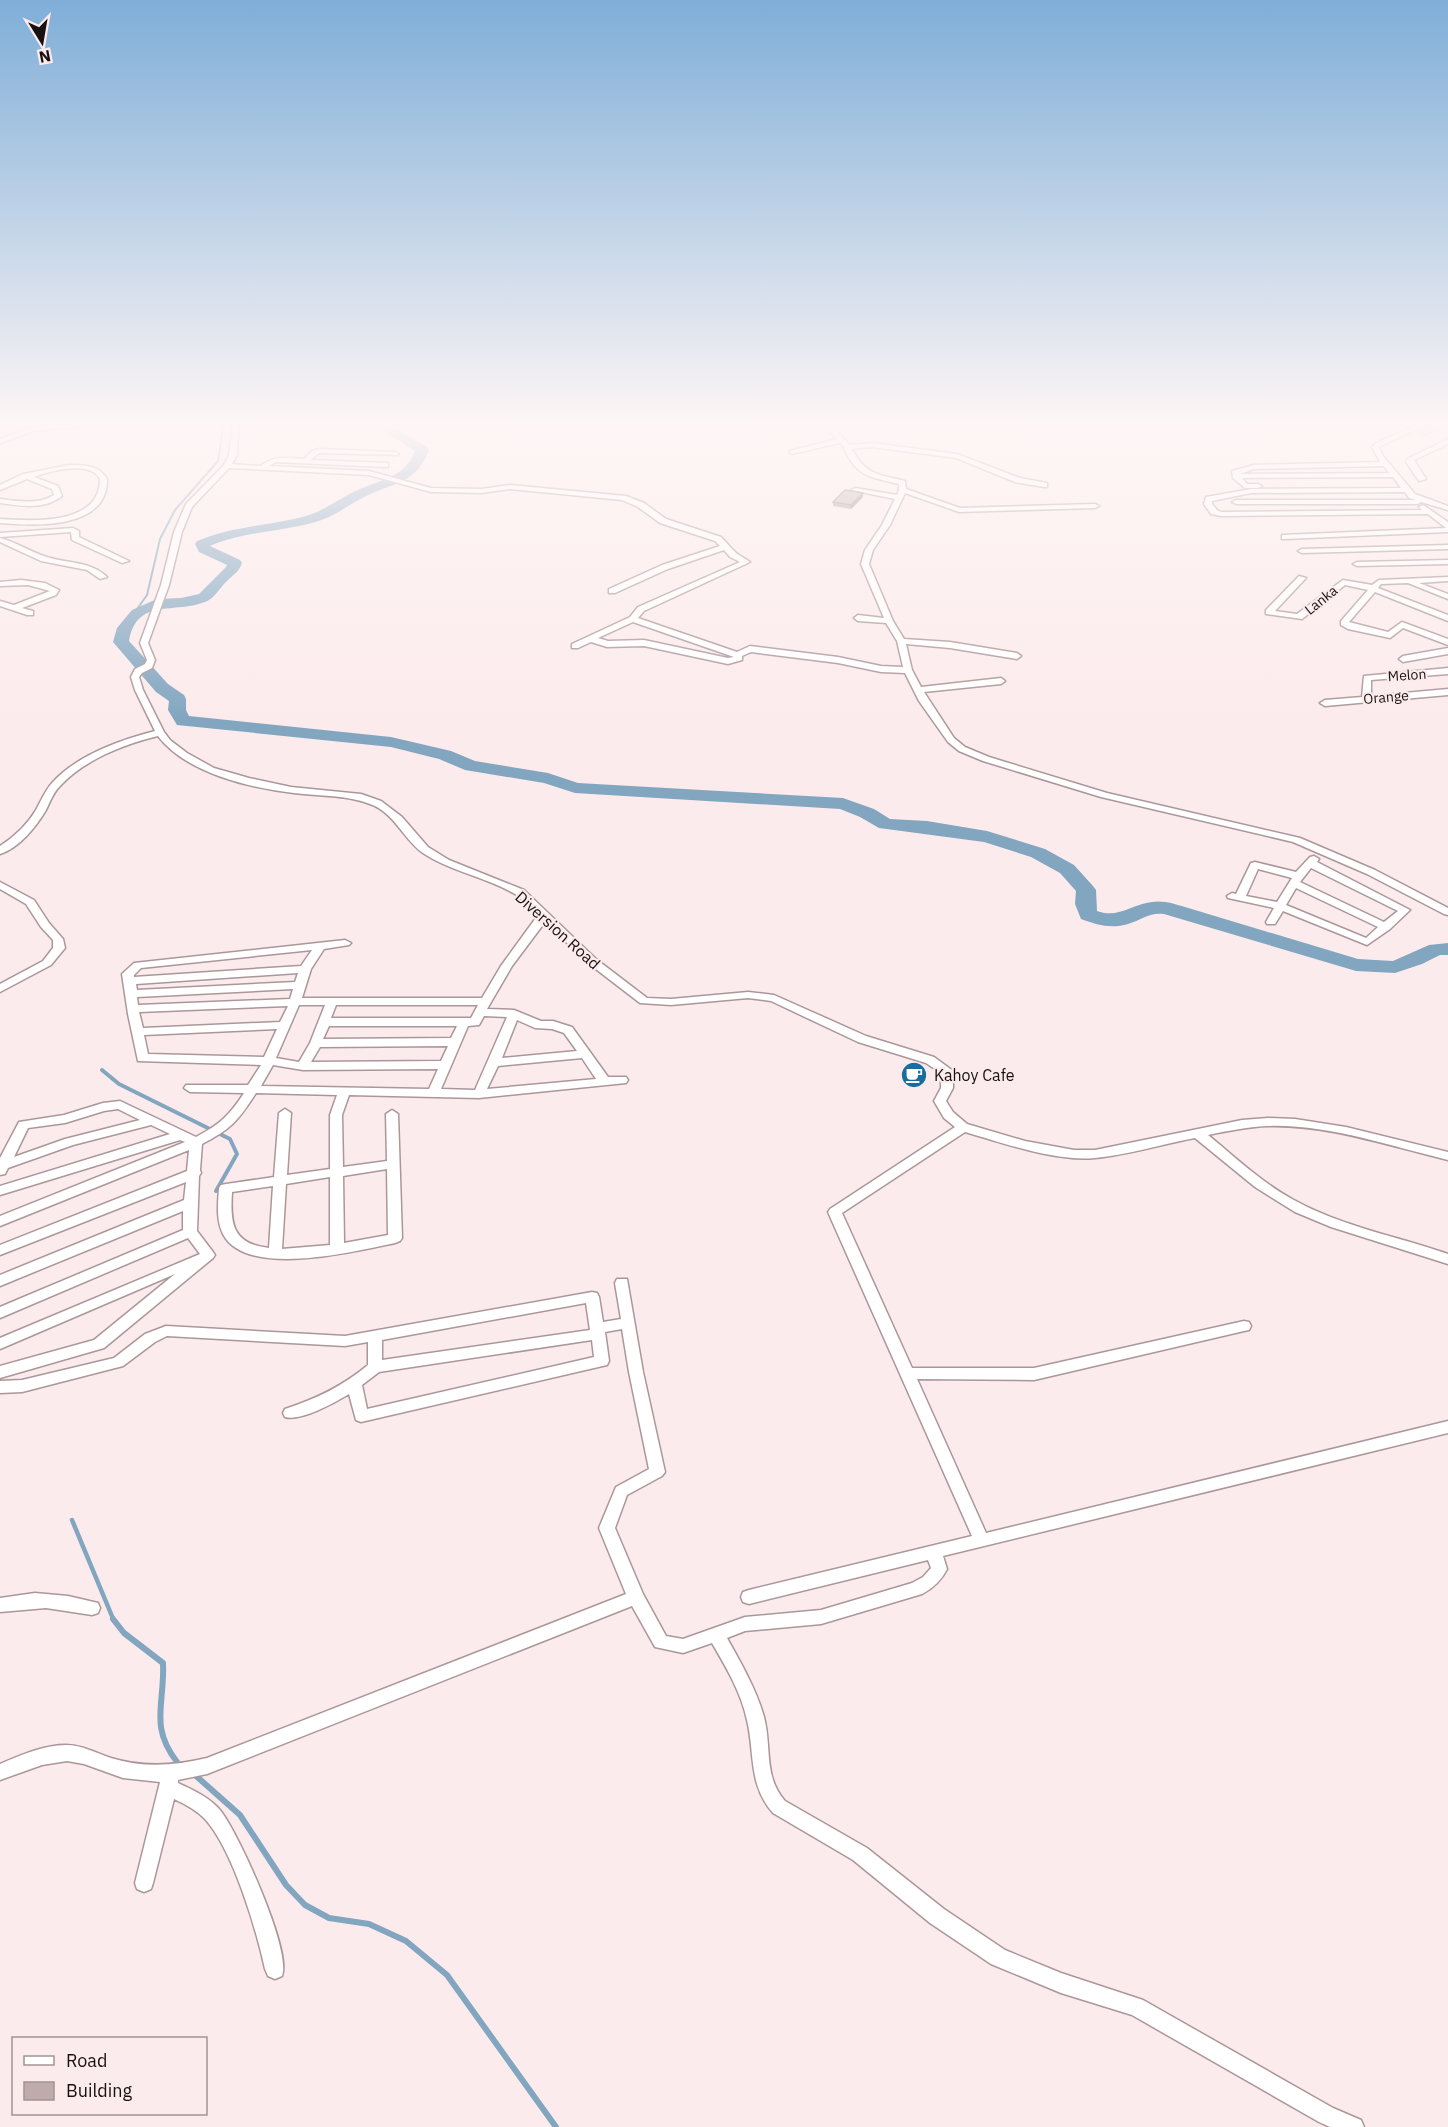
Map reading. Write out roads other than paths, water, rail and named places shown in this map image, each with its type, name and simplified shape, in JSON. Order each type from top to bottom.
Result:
[{"type":"street","points":[[0,521],[49,520]]},
{"type":"street","name":"Diversion Road","points":[[183,520],[178,532],[162,597],[144,644],[151,660],[135,677],[160,733],[167,742],[184,755],[211,770],[269,785],[361,797],[378,803],[398,819],[424,849],[445,862],[520,892],[592,961],[644,1001],[671,1002],[748,995],[774,998],[862,1039],[930,1060],[947,1071],[947,1088],[940,1101],[948,1115],[963,1127],[1024,1145],[1074,1154],[1114,1152],[1197,1132],[1259,1122],[1328,1127],[1448,1156]]},
{"type":"street","points":[[575,646],[633,619],[641,609],[746,562],[724,547],[718,539],[662,520]]},
{"type":"street","points":[[888,520],[865,557],[865,564],[889,621],[901,641],[908,670],[951,740],[962,749],[986,759],[1111,797],[1296,840],[1371,872],[1448,912]]},
{"type":"street","points":[[1285,537],[1448,528]]},
{"type":"street","points":[[0,535],[73,530],[75,538],[125,561]]},
{"type":"street","points":[[0,540],[19,545],[46,560],[79,566],[99,573],[103,577]]},
{"type":"street","points":[[612,591],[665,567],[724,547]]},
{"type":"street","points":[[1302,551],[1448,548]]},
{"type":"street","points":[[1357,564],[1448,562]]},
{"type":"street","name":"Lanka","points":[[1302,578],[1269,612],[1299,617],[1343,582],[1372,588],[1448,618]]},
{"type":"street","points":[[1448,579],[1379,582],[1344,623],[1351,627],[1390,635],[1402,625],[1448,642]]},
{"type":"street","points":[[1405,581],[1448,597]]},
{"type":"street","points":[[0,584],[14,582],[36,584],[55,590],[53,593],[14,608]]},
{"type":"street","points":[[0,603],[30,613]]},
{"type":"street","points":[[858,618],[889,621]]},
{"type":"street","points":[[633,619],[737,655],[750,650],[838,660],[881,669],[908,670]]},
{"type":"street","points":[[644,643],[667,631]]},
{"type":"street","points":[[592,639],[607,644],[644,643],[728,661],[736,660],[739,658],[737,655]]},
{"type":"street","points":[[901,641],[950,645],[1017,657]]},
{"type":"street","points":[[598,653],[607,644]]},
{"type":"street","points":[[1403,659],[1448,651]]},
{"type":"street","points":[[1420,657],[1446,672]]},
{"type":"street","name":"Melon","points":[[1366,698],[1366,678],[1446,672]]},
{"type":"street","points":[[919,690],[1001,681]]},
{"type":"street","name":"Orange","points":[[1325,703],[1448,692]]},
{"type":"street","points":[[0,851],[18,839],[37,817],[55,785],[76,768],[135,740],[160,733]]},
{"type":"street","points":[[1271,922],[1296,879],[1323,852]]},
{"type":"street","points":[[1310,863],[1406,910],[1386,927],[1367,942],[1279,906],[1236,896],[1255,865],[1296,879],[1386,927]]},
{"type":"street","points":[[0,885],[30,902],[45,925],[58,939],[59,948],[47,963],[0,989]]},
{"type":"street","points":[[324,1022],[475,1022],[482,1006],[522,943],[545,914]]},
{"type":"street","points":[[345,943],[138,965],[128,974],[133,994],[135,1020],[140,1032],[142,1058],[269,1061],[303,1066],[446,1065]]},
{"type":"street","points":[[0,1221],[196,1142],[216,1132],[235,1116],[269,1061],[295,1002],[305,969],[319,947]]},
{"type":"street","points":[[130,981],[305,969]]},
{"type":"street","points":[[133,994],[300,985]]},
{"type":"street","points":[[134,1009],[295,1002],[482,1006],[513,1014],[539,1025],[553,1025],[568,1030],[604,1082]]},
{"type":"street","points":[[303,1066],[316,1043],[332,1002]]},
{"type":"street","points":[[479,1094],[513,1014]]},
{"type":"street","points":[[434,1092],[464,1022]]},
{"type":"street","points":[[140,1032],[284,1025]]},
{"type":"street","points":[[316,1043],[455,1042]]},
{"type":"street","points":[[494,1063],[585,1054]]},
{"type":"street","points":[[190,1088],[479,1094],[622,1080]]},
{"type":"street","points":[[337,1249],[336,1115],[345,1090]]},
{"type":"street","points":[[1,1168],[23,1125],[65,1119],[103,1107],[120,1106],[196,1142]]},
{"type":"street","points":[[275,1254],[285,1113]]},
{"type":"street","points":[[392,1114],[395,1238],[300,1254],[275,1254],[246,1248],[231,1236],[225,1214],[226,1188],[393,1164]]},
{"type":"street","points":[[1,1168],[69,1142],[152,1121]]},
{"type":"street","points":[[963,1127],[835,1212],[982,1541]]},
{"type":"street","points":[[1197,1132],[1268,1190],[1300,1210],[1347,1228],[1448,1259]]},
{"type":"street","points":[[0,1191],[180,1135]]},
{"type":"street","points":[[196,1142],[195,1173],[190,1203],[190,1232],[208,1255]]},
{"type":"street","points":[[0,1250],[195,1173]]},
{"type":"street","points":[[0,1281],[190,1203]]},
{"type":"street","points":[[0,1313],[190,1232]]},
{"type":"street","points":[[0,1344],[208,1255]]},
{"type":"street","points":[[0,1372],[99,1344],[208,1255]]},
{"type":"street","points":[[622,1283],[657,1472],[621,1491],[607,1528],[636,1597],[661,1642],[683,1646],[745,1624],[820,1617],[916,1589],[929,1582],[939,1569],[934,1552]]},
{"type":"street","points":[[0,1387],[22,1386],[118,1362],[150,1338],[166,1331],[345,1341],[592,1297],[602,1361],[361,1416],[355,1385]]},
{"type":"street","points":[[290,1413],[311,1407],[355,1385],[375,1367],[597,1331],[628,1323]]},
{"type":"street","points":[[907,1373],[1034,1374],[1244,1326]]},
{"type":"street","points":[[375,1335],[375,1367]]},
{"type":"street","points":[[749,1598],[1448,1427]]},
{"type":"street","points":[[169,1780],[244,1753],[636,1597]]},
{"type":"street","points":[[0,1605],[57,1599],[92,1608]]},
{"type":"street","points":[[716,1634],[747,1693],[756,1720],[765,1790],[779,1807],[860,1854],[937,1916],[998,1957],[1061,1983],[1136,2007],[1175,2027],[1326,2115],[1354,2127]]},
{"type":"street","points":[[0,1772],[64,1752],[88,1756],[128,1772],[169,1780],[211,1813],[227,1837],[268,1931],[275,1969]]},
{"type":"street","points":[[144,1883],[169,1780]]},
{"type":"waterway","points":[[135,612],[147,595],[160,539],[170,520]]},
{"type":"waterway","points":[[164,603],[181,603],[204,597],[222,577],[233,569],[235,563],[204,549],[202,544],[229,534],[305,520]]},
{"type":"waterway","points":[[157,604],[143,609],[132,617],[122,634],[121,642],[162,688],[178,699],[177,710],[183,721],[391,742],[445,755],[471,766],[548,778],[575,788],[843,804],[867,813],[886,824],[927,827],[987,837],[1038,853],[1067,869],[1086,890],[1085,904],[1088,915],[1099,919],[1115,921],[1150,908],[1164,908],[1356,965],[1395,967],[1436,949],[1448,949]]},
{"type":"waterway","points":[[102,1070],[119,1084],[230,1139],[237,1154],[216,1191]]},
{"type":"waterway","points":[[72,1520],[113,1619]]},
{"type":"waterway","points":[[113,1619],[124,1633],[163,1663],[161,1726],[168,1749],[177,1762]]},
{"type":"waterway","points":[[195,1775],[240,1815],[286,1885],[305,1905],[329,1918],[369,1924],[406,1941],[447,1975],[556,2127]]},
{"type":"place","name":"Kahoy Cafe","points":[[914,1075]]}]
